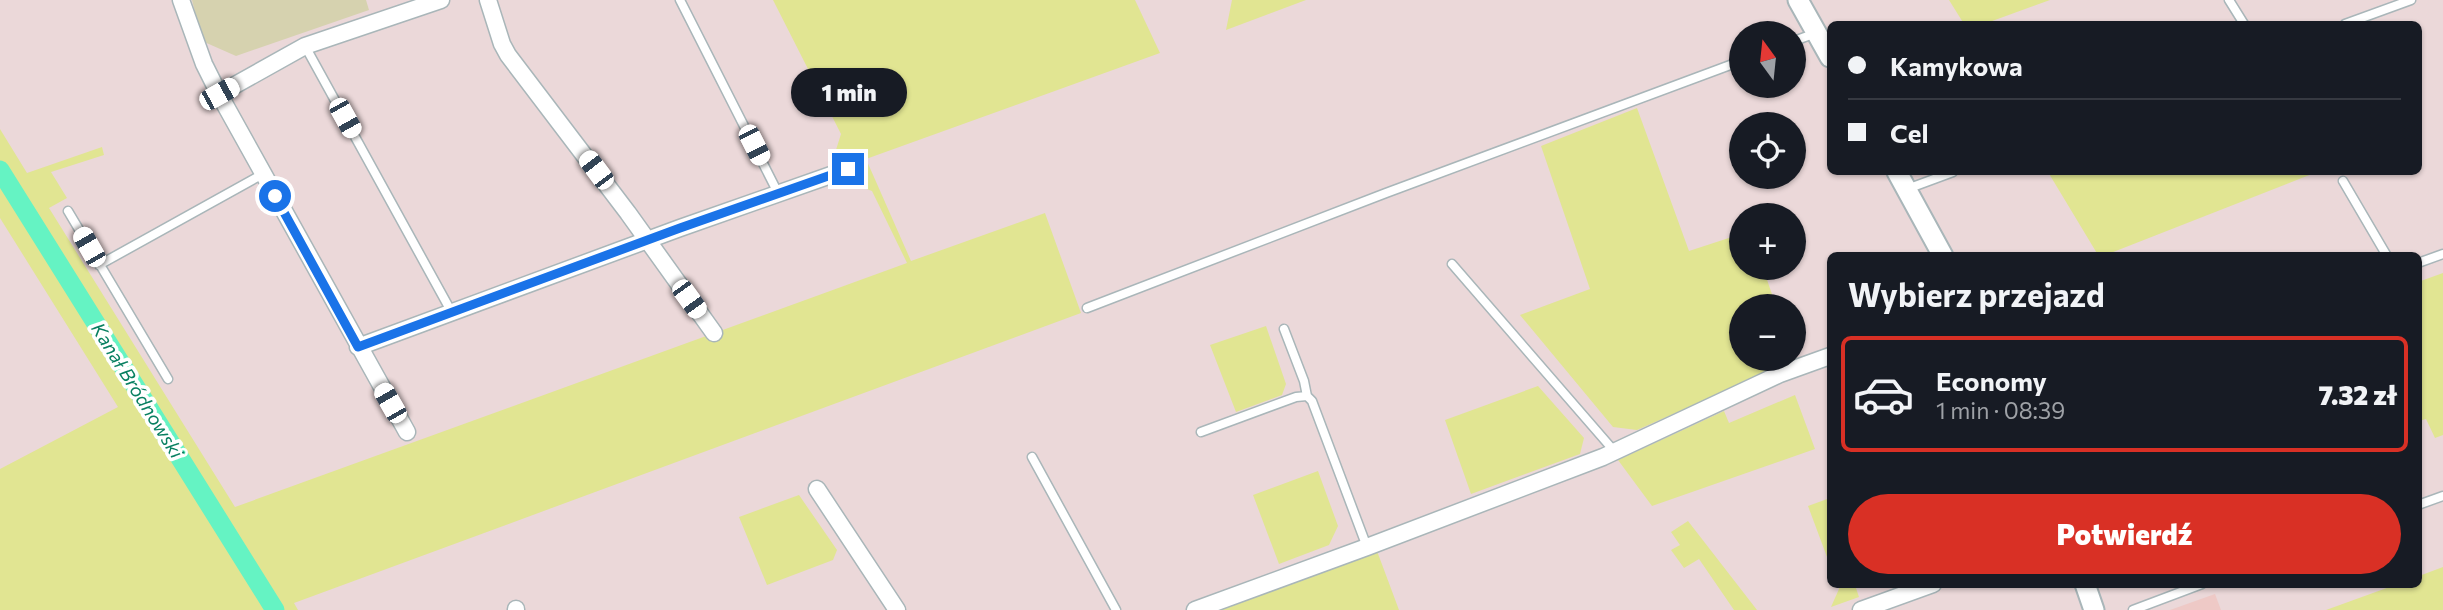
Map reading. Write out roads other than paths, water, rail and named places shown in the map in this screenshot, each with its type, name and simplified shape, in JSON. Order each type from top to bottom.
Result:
[{"type":"street","points":[[181,0],[204,64],[219,94],[407,432]]},
{"type":"street","points":[[219,94],[305,46],[441,0]]},
{"type":"street","points":[[488,0],[508,55],[714,333]]},
{"type":"street","points":[[1798,0],[1827,52]]},
{"type":"street","points":[[358,347],[848,169]]},
{"type":"street","points":[[1898,175],[1941,252]]},
{"type":"street","points":[[1195,610],[1615,452],[1780,374],[1827,357]]},
{"type":"street","points":[[817,489],[897,610]]},
{"type":"street","points":[[1861,610],[1922,588]]},
{"type":"street","points":[[2086,588],[2094,610]]},
{"type":"lane","points":[[680,0],[778,193]]},
{"type":"lane","points":[[2230,0],[2242,21]]},
{"type":"lane","points":[[2353,21],[2411,0]]},
{"type":"lane","points":[[1806,37],[1816,33]]},
{"type":"lane","points":[[305,46],[451,311]]},
{"type":"lane","points":[[1087,308],[1729,65]]},
{"type":"lane","points":[[99,265],[263,174]]},
{"type":"lane","points":[[1907,189],[1945,175]]},
{"type":"lane","points":[[2343,181],[2385,252]]},
{"type":"lane","points":[[68,211],[168,379]]},
{"type":"lane","points":[[2422,262],[2443,254]]},
{"type":"lane","points":[[1452,264],[1615,452]]},
{"type":"lane","points":[[1284,329],[1307,396],[1312,401],[1367,547]]},
{"type":"lane","points":[[1201,432],[1296,397],[1307,396]]},
{"type":"lane","points":[[1032,457],[1116,610]]},
{"type":"lane","points":[[2422,504],[2443,496]]},
{"type":"lane","points":[[2133,610],[2191,588]]},
{"type":"waterway","name":"Kanał Bródnowski","points":[[0,170],[275,610]]}]
